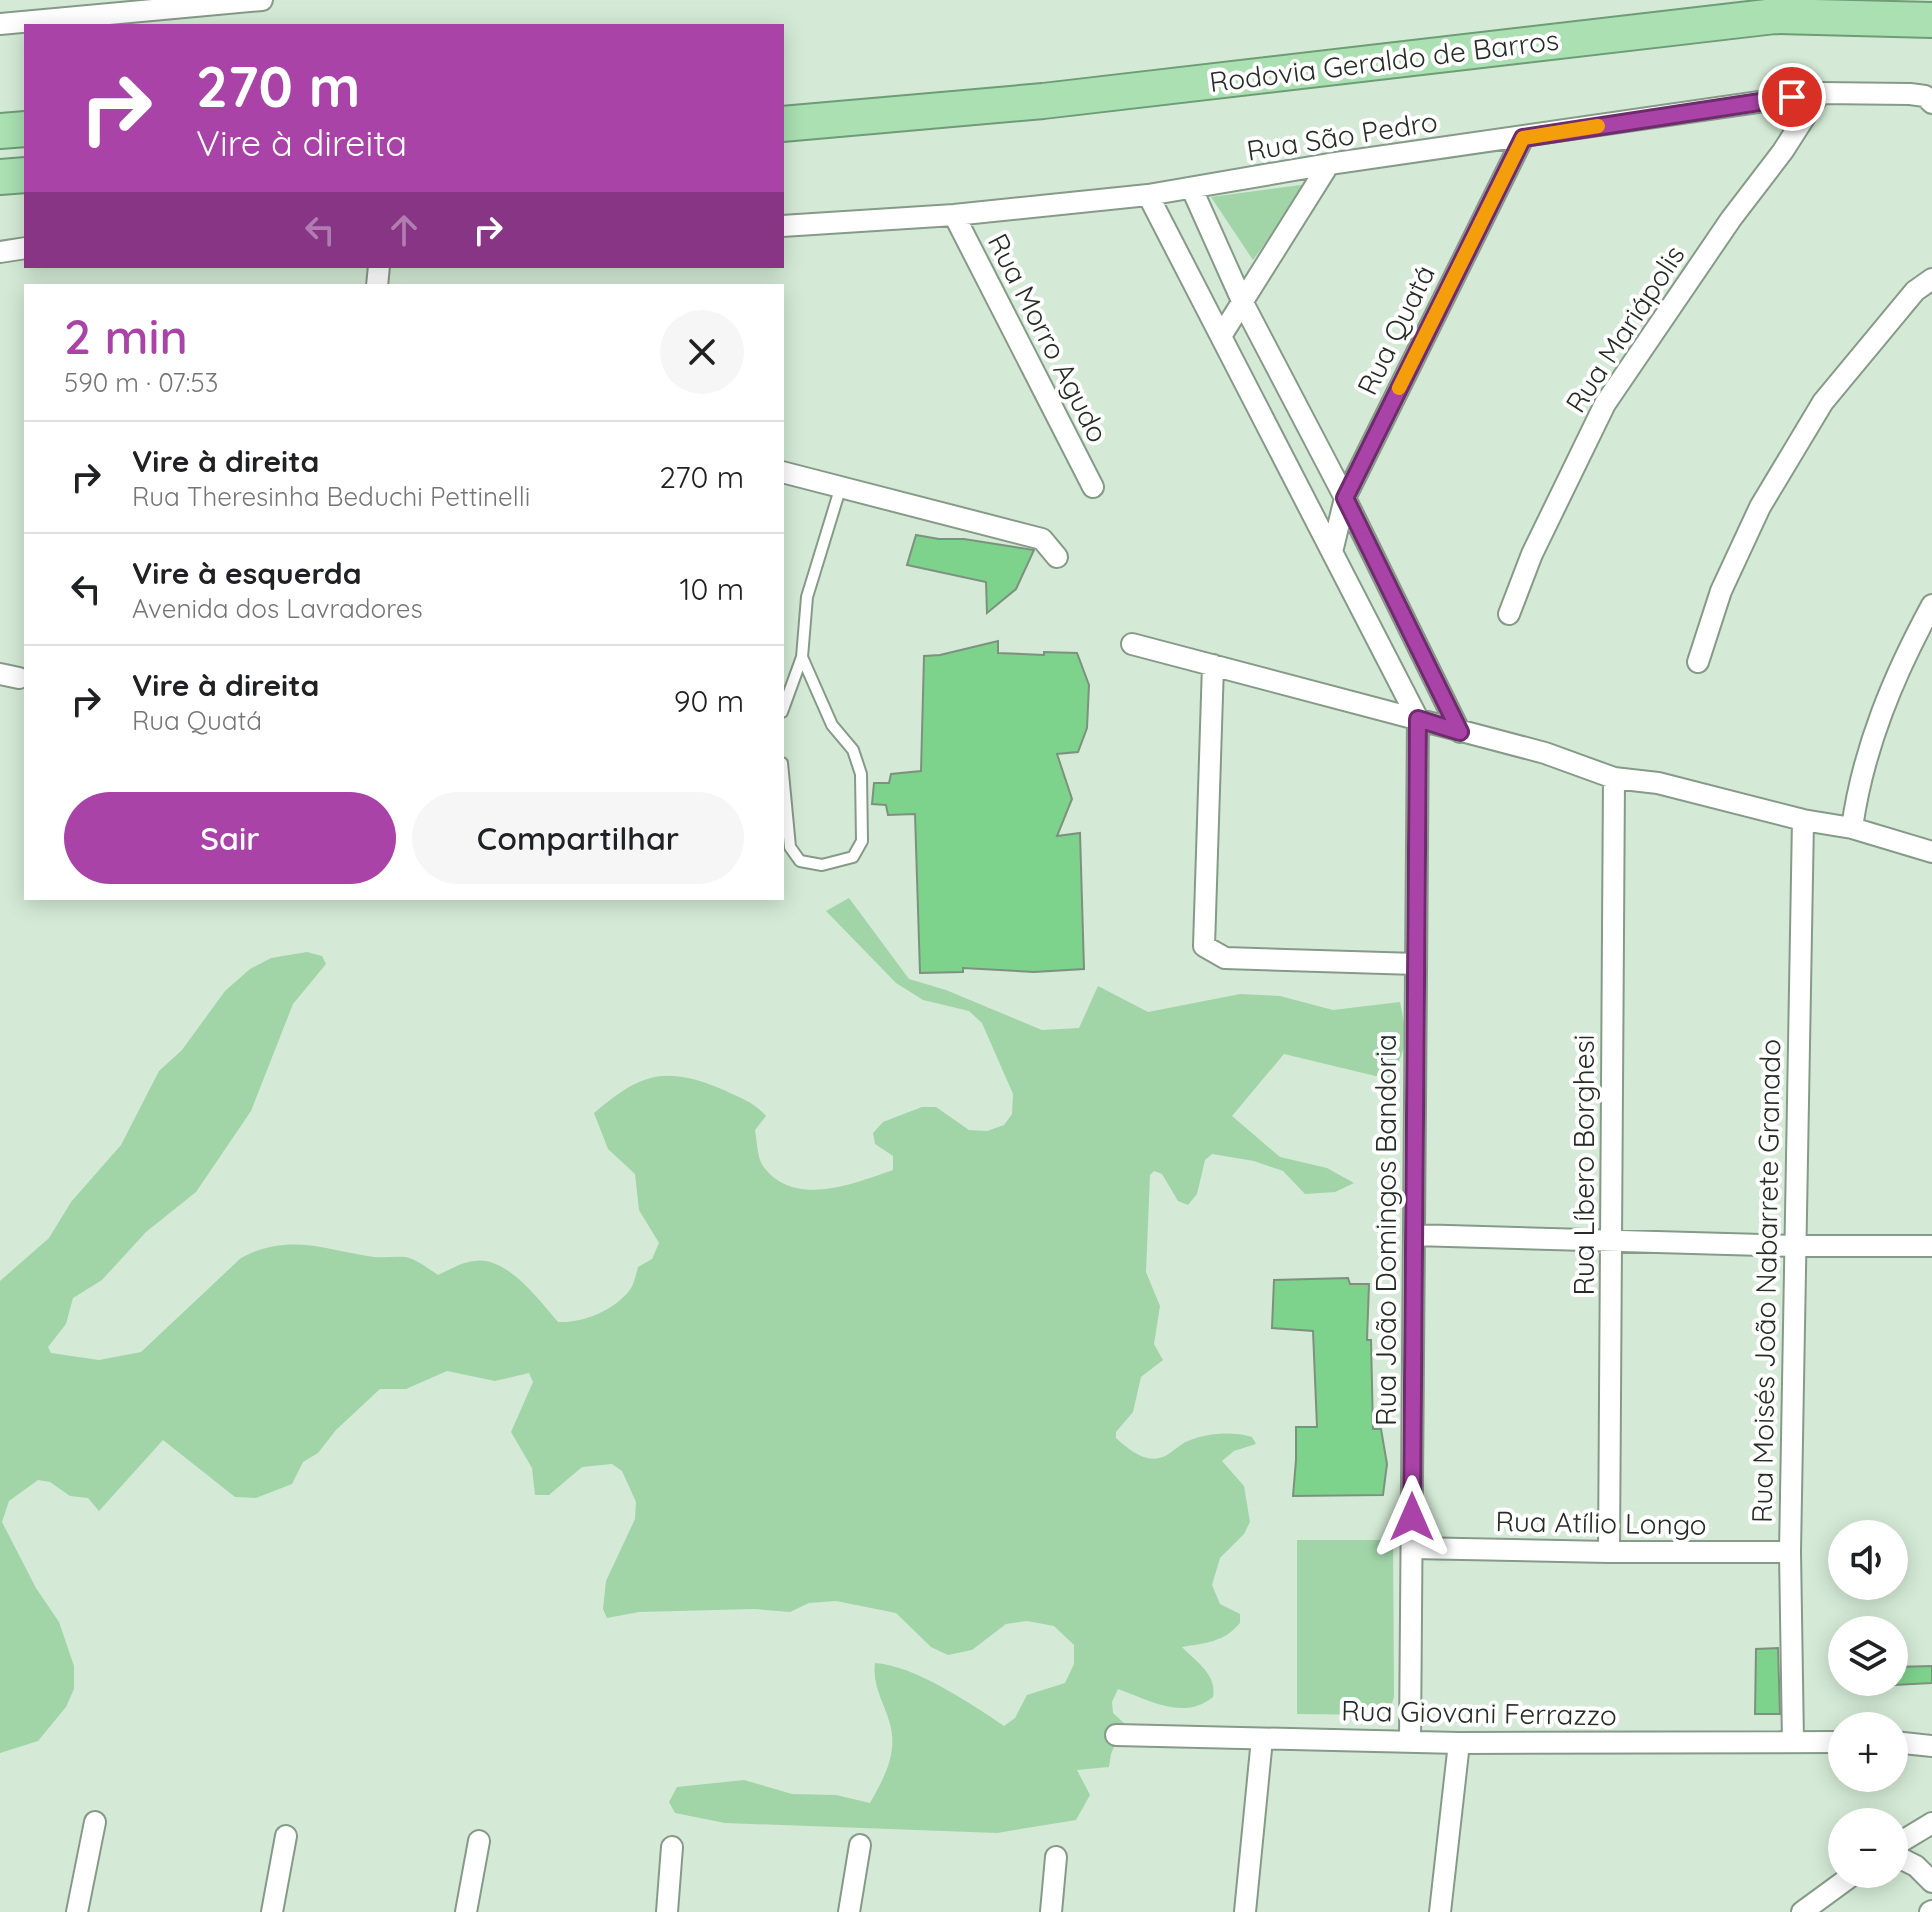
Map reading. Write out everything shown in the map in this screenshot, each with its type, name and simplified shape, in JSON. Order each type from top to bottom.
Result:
[{"type":"highway","name":"Rodovia Geraldo de Barros","points":[[784,124],[1075,97],[1761,18],[1932,20]]},
{"type":"highway","points":[[1876,18],[1932,38]]},
{"type":"highway","name":"Rodovia Geraldo de Barros","points":[[784,113],[837,120]]},
{"type":"highway","points":[[0,131],[24,129]]},
{"type":"highway","points":[[0,177],[24,175]]},
{"type":"street","points":[[0,24],[182,4],[262,0]]},
{"type":"street","name":"Rua São Pedro","points":[[784,226],[954,215],[1148,195],[1329,164],[1820,93],[1910,94],[1925,96],[1932,103]]},
{"type":"street","name":"Rua Mariápolis","points":[[1509,614],[1532,554],[1605,404],[1731,219],[1783,151],[1820,93]]},
{"type":"street","name":"Rua Quatá","points":[[1332,552],[1345,498],[1523,138]]},
{"type":"street","points":[[1221,336],[1329,164]]},
{"type":"street","points":[[1192,189],[1243,303],[1345,498],[1460,732]]},
{"type":"street","points":[[1148,195],[1418,719]]},
{"type":"street","name":"Rua Morro Agudo","points":[[954,215],[1093,487]]},
{"type":"street","points":[[0,252],[24,248]]},
{"type":"street","points":[[1698,662],[1721,591],[1760,507],[1823,402],[1915,291],[1932,279]]},
{"type":"street","points":[[784,472],[1042,539],[1057,557]]},
{"type":"street","points":[[1852,828],[1856,796],[1873,736],[1901,661],[1932,605]]},
{"type":"street","points":[[1132,644],[1545,753],[1614,778],[1658,783],[1803,820],[1852,828],[1932,852]]},
{"type":"street","points":[[1213,665],[1204,946],[1225,958],[1416,964]]},
{"type":"street","name":"Rua João Domingos Bandoria","points":[[1410,1741],[1418,719]]},
{"type":"street","name":"Rua Líbero Borghesi","points":[[1609,1552],[1614,778]]},
{"type":"street","name":"Rua Moisés João Nabarrete Granado","points":[[1793,1742],[1790,1552],[1803,820]]},
{"type":"street","points":[[1414,1235],[1794,1246],[1932,1246]]},
{"type":"street","name":"Rua Atílio Longo","points":[[1412,1548],[1790,1552]]},
{"type":"street","name":"Rua Giovani Ferrazzo","points":[[1116,1735],[1459,1743],[1828,1742]]},
{"type":"street","points":[[1245,1912],[1262,1739]]},
{"type":"street","points":[[1440,1912],[1459,1743]]},
{"type":"street","points":[[1908,1743],[1932,1746]]},
{"type":"street","points":[[77,1912],[95,1822]]},
{"type":"street","points":[[1908,1838],[1932,1823]]},
{"type":"street","points":[[272,1912],[286,1836]]},
{"type":"street","points":[[466,1912],[479,1841]]},
{"type":"street","points":[[849,1912],[860,1845]]},
{"type":"street","points":[[667,1912],[672,1847]]},
{"type":"street","points":[[1051,1912],[1056,1857]]},
{"type":"street","points":[[1908,1862],[1932,1882]]},
{"type":"street","points":[[1802,1912],[1835,1888]]},
{"type":"lane","points":[[784,706],[802,657],[807,597],[841,486]]},
{"type":"lane","points":[[784,784],[790,847],[800,861],[822,865],[853,857],[862,841],[861,774],[853,750],[832,725],[802,657]]},
{"type":"green space","points":[[1308,184],[1253,260],[1211,197]]},
{"type":"green space","points":[[849,898],[909,979],[946,990],[1042,1030],[1079,1028],[1098,986],[1148,1012],[1240,994],[1280,996],[1333,1010],[1400,1002],[1404,1024],[1403,1051],[1388,1079],[1284,1054],[1232,1116],[1280,1157],[1327,1168],[1354,1183],[1335,1192],[1305,1194],[1283,1171],[1254,1161],[1212,1154],[1205,1160],[1197,1194],[1188,1205],[1178,1201],[1162,1174],[1154,1171],[1150,1175],[1146,1272],[1160,1306],[1154,1344],[1163,1360],[1141,1377],[1133,1412],[1116,1432],[1116,1438],[1133,1452],[1153,1459],[1167,1455],[1195,1438],[1211,1435],[1244,1435],[1252,1437],[1256,1444],[1234,1451],[1222,1461],[1244,1486],[1250,1522],[1244,1534],[1220,1558],[1212,1585],[1220,1604],[1240,1614],[1240,1623],[1221,1638],[1182,1647],[1209,1675],[1213,1697],[1202,1704],[1178,1708],[1154,1703],[1118,1689],[1112,1702],[1113,1713],[1124,1723],[1109,1767],[1077,1770],[1090,1795],[1076,1820],[997,1833],[725,1823],[675,1813],[669,1802],[677,1787],[744,1780],[792,1794],[836,1795],[870,1803],[885,1775],[892,1745],[890,1724],[875,1679],[875,1663],[890,1665],[924,1678],[1004,1726],[1015,1718],[1027,1695],[1065,1683],[1074,1664],[1074,1645],[1054,1626],[1027,1621],[1006,1624],[972,1650],[948,1655],[931,1647],[896,1613],[836,1601],[809,1603],[790,1612],[754,1609],[639,1612],[607,1618],[603,1609],[606,1581],[635,1519],[636,1502],[622,1471],[612,1464],[582,1467],[549,1495],[535,1495],[532,1468],[511,1432],[533,1382],[529,1373],[495,1381],[447,1371],[406,1389],[380,1389],[336,1430],[318,1453],[303,1462],[292,1484],[256,1498],[235,1497],[163,1440],[99,1511],[88,1498],[70,1496],[50,1482],[38,1480],[9,1501],[2,1522],[36,1588],[59,1622],[74,1666],[74,1689],[66,1707],[38,1741],[0,1753],[0,1281],[49,1238],[71,1202],[121,1145],[159,1071],[182,1050],[225,991],[250,969],[271,958],[307,952],[322,956],[326,964],[293,1004],[251,1111],[196,1192],[146,1232],[102,1280],[73,1298],[66,1324],[48,1347],[51,1353],[99,1360],[141,1352],[241,1258],[258,1250],[291,1244],[374,1257],[406,1257],[438,1275],[465,1263],[486,1261],[498,1265],[521,1281],[558,1322],[597,1314],[629,1291],[638,1267],[652,1259],[659,1243],[639,1210],[635,1174],[608,1149],[594,1113],[626,1089],[654,1077],[685,1077],[703,1082],[757,1107],[766,1116],[755,1130],[761,1163],[776,1179],[791,1187],[808,1190],[843,1186],[893,1170],[893,1156],[875,1144],[873,1133],[883,1122],[922,1107],[936,1107],[969,1130],[987,1131],[1004,1125],[1012,1114],[1013,1094],[982,1023],[969,1011],[923,1000],[896,983],[826,911]]},
{"type":"green space","points":[[1297,1540],[1393,1540],[1394,1697],[1390,1709],[1382,1715],[1297,1714]]},
{"type":"building","points":[[916,535],[1034,550],[1016,589],[987,613],[986,582],[907,565]]},
{"type":"building","points":[[998,641],[998,653],[1077,653],[1089,685],[1087,728],[1078,752],[1057,754],[1072,799],[1057,836],[1080,833],[1084,969],[1034,972],[963,968],[963,972],[920,973],[915,814],[888,815],[886,805],[872,804],[874,783],[889,783],[891,774],[921,771],[924,656]]},
{"type":"building","points":[[1348,1278],[1350,1284],[1369,1284],[1367,1340],[1371,1340],[1373,1429],[1381,1429],[1387,1464],[1383,1495],[1293,1496],[1296,1427],[1317,1427],[1313,1331],[1272,1328],[1274,1280]]},
{"type":"building","points":[[1778,1648],[1780,1714],[1755,1714],[1756,1649]]},
{"type":"building","points":[[1932,1666],[1932,1683],[1908,1684],[1908,1667]]},
{"type":"slow traffic","points":[[1399,388],[1523,138],[1598,126]]},
{"type":"route","points":[[1412,1517],[1418,719],[1460,732],[1345,498],[1523,138],[1792,97]]}]
